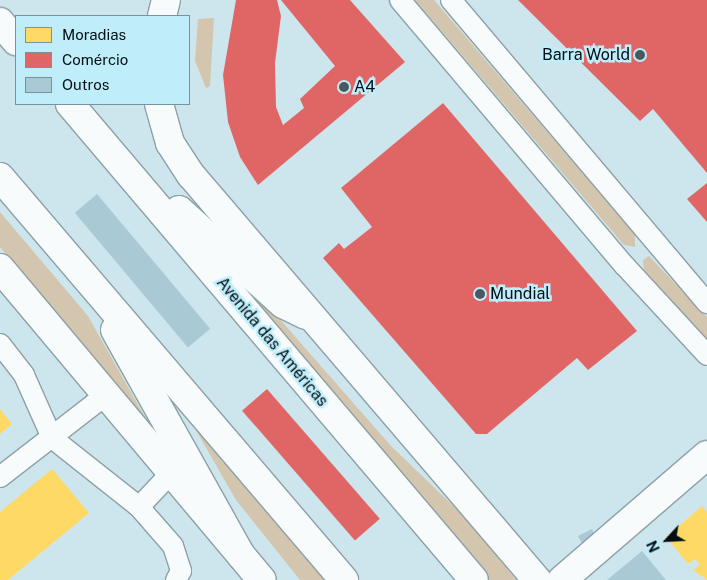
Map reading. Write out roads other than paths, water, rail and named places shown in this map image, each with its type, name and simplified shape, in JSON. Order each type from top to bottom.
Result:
[{"type":"main road","points":[[162,15],[166,0]]},
{"type":"main road","points":[[0,22],[15,40]]},
{"type":"main road","name":"Avenida das Américas","points":[[71,105],[474,580]]},
{"type":"main road","points":[[159,105],[170,144],[181,161],[306,315],[536,580]]},
{"type":"main road","points":[[128,172],[149,183],[283,304],[306,315]]},
{"type":"main road","points":[[0,177],[344,580]]},
{"type":"main road","points":[[0,268],[262,580]]},
{"type":"main road","points":[[86,279],[240,554]]},
{"type":"main road","points":[[562,580],[707,454]]},
{"type":"street","points":[[400,0],[625,266],[705,351]]},
{"type":"street","points":[[451,0],[707,303]]},
{"type":"street","points":[[0,344],[24,375],[52,438],[139,507],[180,558],[176,580]]},
{"type":"street","points":[[0,477],[107,394]]},
{"type":"street","points":[[139,507],[172,472]]},
{"type":"place","name":"Barra World","points":[[640,55]]},
{"type":"place","name":"A4","points":[[344,87]]},
{"type":"place","name":"Mundial","points":[[480,294]]}]
